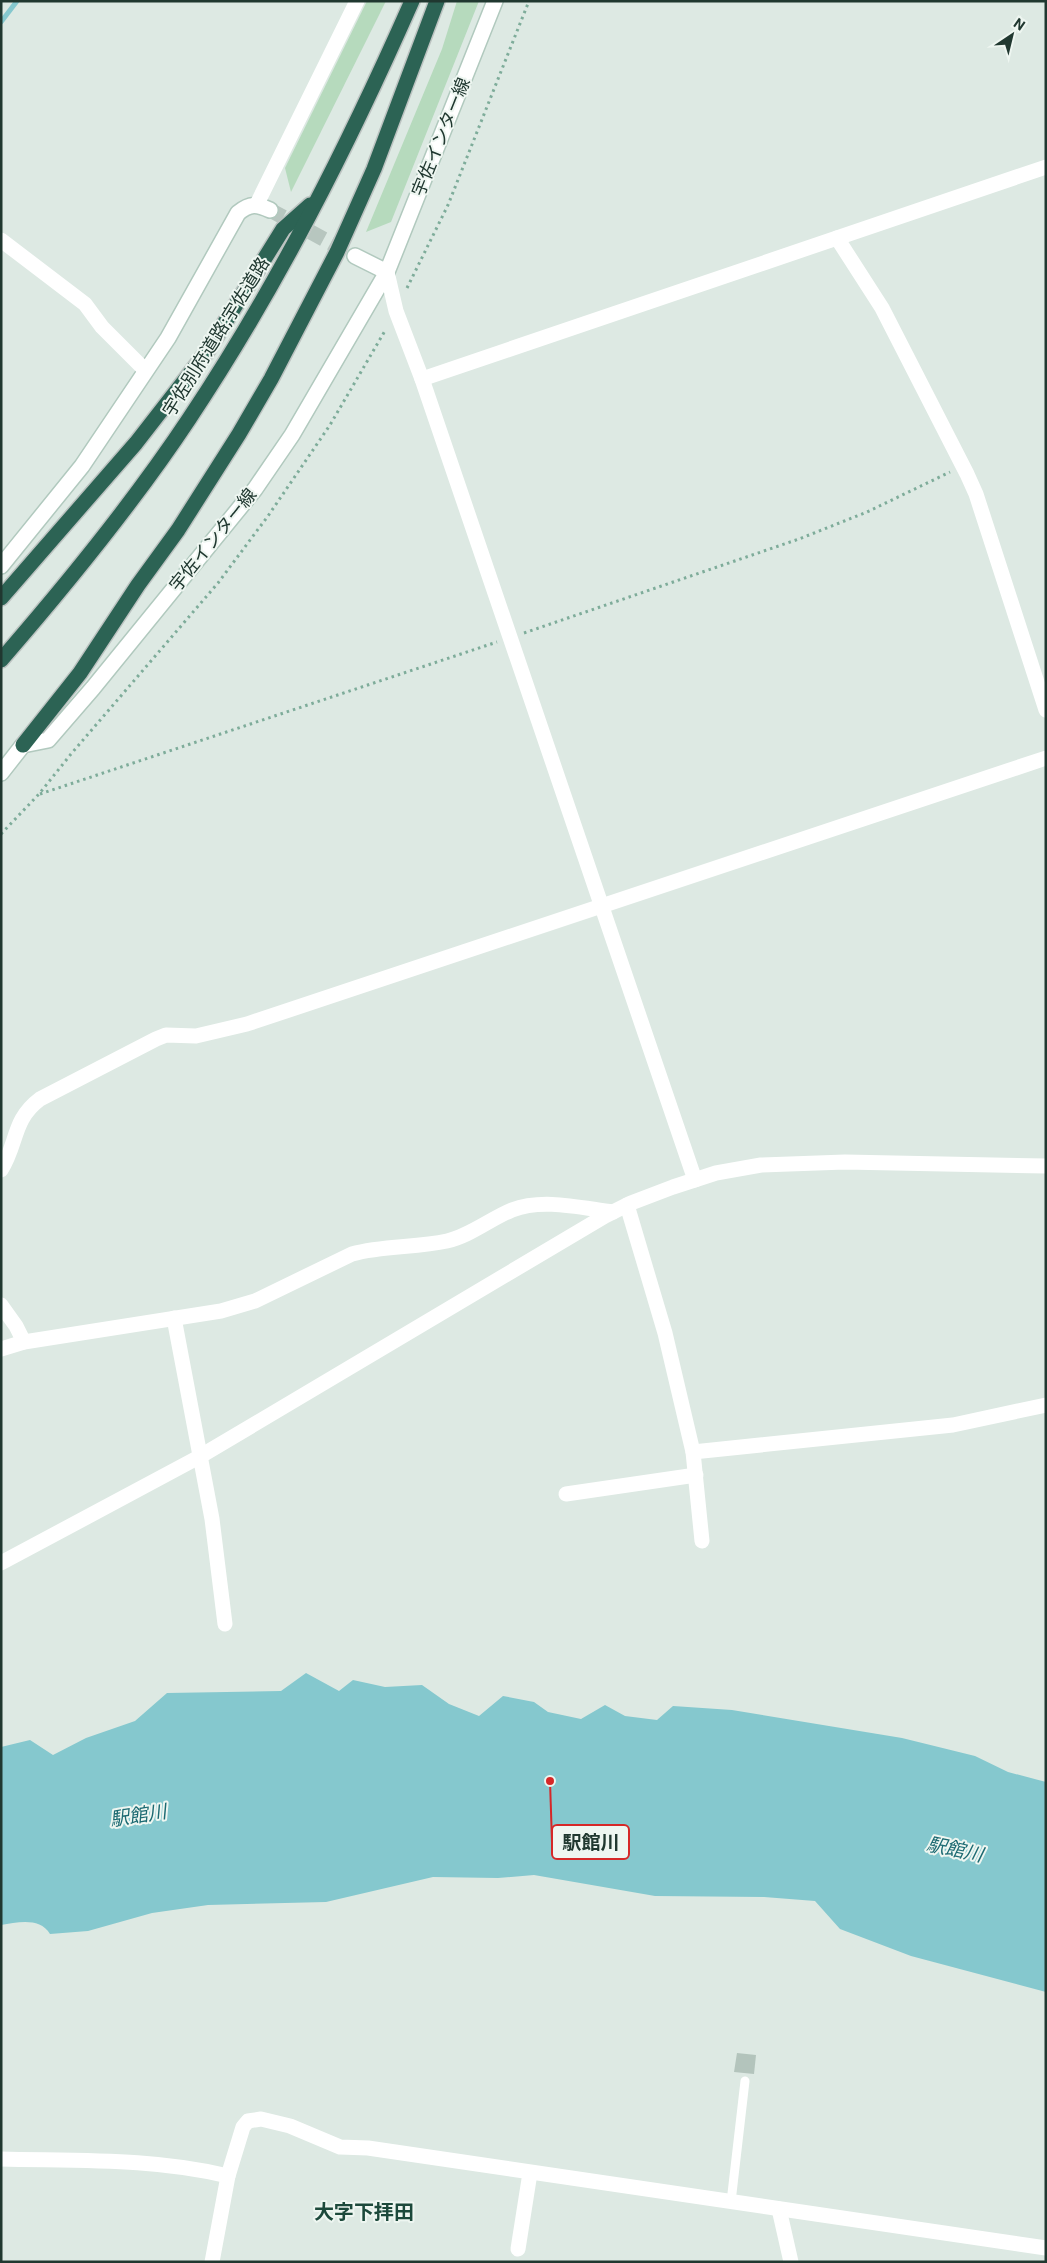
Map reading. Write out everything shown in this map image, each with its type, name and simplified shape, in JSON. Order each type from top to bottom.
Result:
[{"type":"highway","name":"宇佐別府道路;宇佐道路","points":[[1,660],[83,561],[189,420],[281,269],[365,106],[412,1]]},
{"type":"highway","points":[[23,745],[80,673],[138,585],[178,530],[239,434],[271,379],[337,252],[374,169],[437,1]]},
{"type":"highway","points":[[1,598],[136,443],[206,353],[283,229],[318,198]]},
{"type":"street","points":[[1,566],[82,466],[168,338],[238,213],[246,207],[263,207],[357,1]]},
{"type":"street","name":"宇佐インター線","points":[[23,745],[48,740],[181,582],[255,489],[320,389],[387,272],[495,1]]},
{"type":"street","points":[[422,379],[1046,167]]},
{"type":"street","points":[[837,238],[882,308],[976,494],[1046,710]]},
{"type":"street","points":[[1,240],[85,304],[102,328],[145,370]]},
{"type":"street","points":[[355,256],[387,272],[396,311],[422,379],[603,905],[695,1180]]},
{"type":"street","points":[[1,773],[23,745]]},
{"type":"street","points":[[1,1170],[10,1154],[18,1126],[30,1106],[40,1099],[166,1035],[196,1036],[247,1024],[1046,758]]},
{"type":"street","points":[[1,1564],[200,1457],[627,1205],[695,1180],[739,1168],[792,1162],[1046,1166]]},
{"type":"street","points":[[1,1349],[24,1342],[242,1306],[338,1259],[366,1250],[446,1241],[510,1211],[530,1205],[545,1204],[613,1212]]},
{"type":"street","points":[[627,1205],[665,1333],[693,1452],[702,1541]]},
{"type":"street","points":[[1,1305],[16,1326],[24,1342]]},
{"type":"street","points":[[174,1318],[217,1546],[225,1624]]},
{"type":"street","points":[[693,1452],[953,1426],[1046,1405]]},
{"type":"street","points":[[566,1494],[696,1475]]},
{"type":"street","points":[[212,2262],[228,2176],[243,2127],[248,2121],[261,2119],[290,2126],[340,2147],[368,2148],[1046,2248]]},
{"type":"street","points":[[1,2160],[109,2161],[181,2166],[228,2176]]},
{"type":"street","points":[[518,2250],[530,2173]]},
{"type":"street","points":[[778,2209],[791,2262]]},
{"type":"lane","points":[[731,2202],[744,2081]]},
{"type":"green space","points":[[367,1],[386,1],[291,192],[285,168]]},
{"type":"green space","points":[[457,1],[479,1],[391,222],[366,232],[442,49]]},
{"type":"water","points":[[306,1673],[339,1691],[353,1680],[385,1687],[422,1685],[449,1704],[479,1716],[503,1696],[534,1702],[548,1712],[581,1719],[605,1705],[625,1716],[657,1720],[673,1706],[732,1710],[902,1738],[975,1756],[1008,1772],[1046,1782],[1046,1992],[911,1956],[840,1929],[815,1901],[764,1897],[655,1896],[534,1875],[498,1878],[433,1877],[326,1902],[208,1905],[152,1913],[88,1931],[50,1934],[41,1925],[35,1923],[21,1922],[1,1925],[1,1747],[30,1740],[53,1755],[86,1738],[135,1721],[167,1693],[281,1691]]},
{"type":"building","points":[[737,2053],[756,2055],[754,2074],[734,2072]]},
{"type":"waterway","points":[[1,22],[17,1]]},
{"type":"tunnel","points":[[270,210],[355,256]]},
{"type":"place","name":"駅館川","points":[[550,1781]]},
{"type":"district","name":"大字下拝田","points":[[364,2212]]}]
